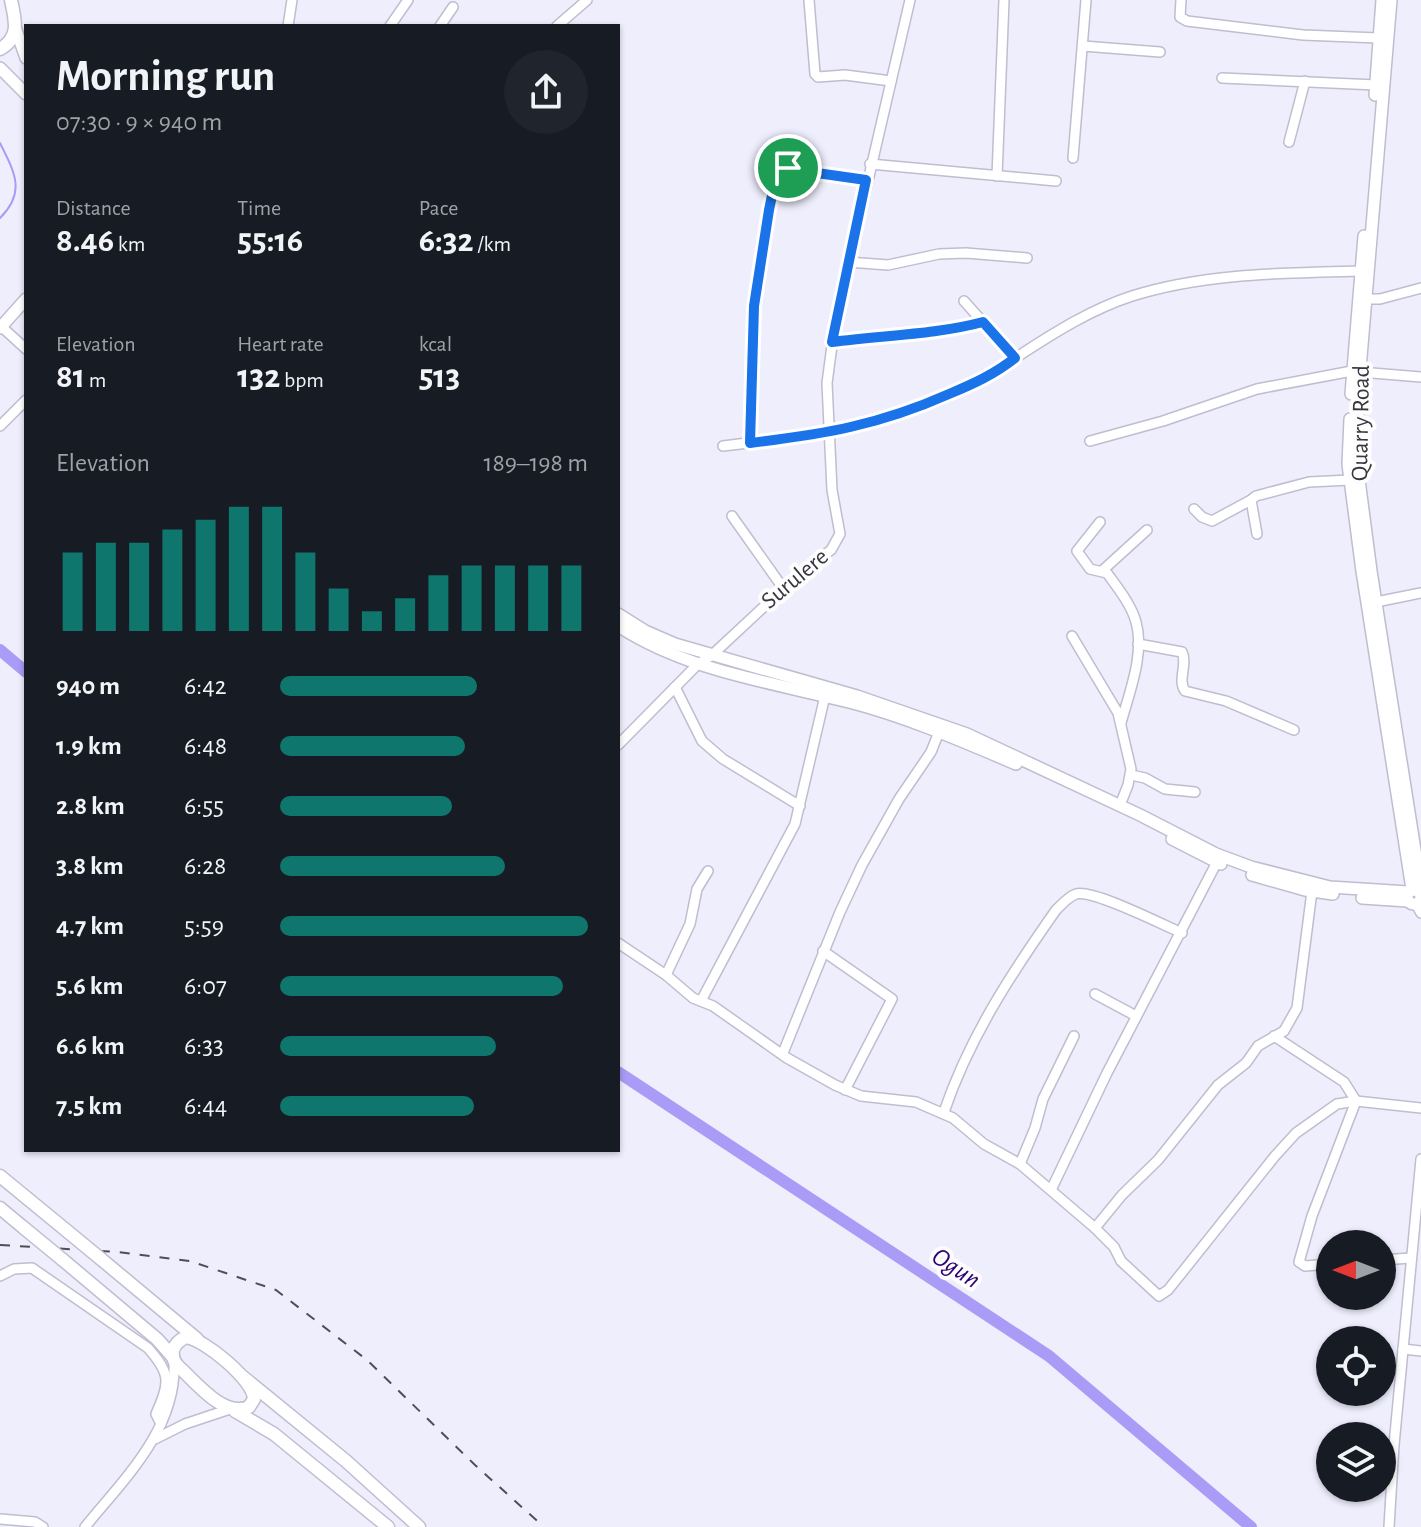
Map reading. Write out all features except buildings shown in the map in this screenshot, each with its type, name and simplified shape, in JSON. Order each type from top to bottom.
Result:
[{"type":"highway","points":[[0,49],[14,37],[16,30],[11,0]]},
{"type":"highway","points":[[0,1176],[346,1461],[419,1527]]},
{"type":"highway","points":[[0,1208],[157,1339],[174,1360],[231,1410],[274,1434],[388,1527]]},
{"type":"highway","points":[[174,1360],[175,1344],[180,1340],[186,1337],[200,1341]]},
{"type":"highway","points":[[231,1410],[244,1410],[252,1404],[254,1391],[243,1377]]},
{"type":"main road","name":"Quarry Road","points":[[1382,0],[1361,271],[1356,371],[1357,466],[1420,882],[1415,899]]},
{"type":"main road","name":"Quarry Road","points":[[1391,0],[1366,299],[1348,451],[1362,571],[1415,899]]},
{"type":"main road","points":[[16,30],[24,52]]},
{"type":"main road","points":[[0,68],[24,92]]},
{"type":"main road","points":[[1,330],[24,301]]},
{"type":"main road","points":[[1,330],[24,308]]},
{"type":"main road","points":[[620,615],[645,631],[711,656],[857,696],[967,734],[1120,805],[1216,854],[1251,867],[1330,887],[1415,899]]},
{"type":"main road","points":[[620,627],[649,645],[698,664],[853,703],[939,732],[1032,771],[1217,862],[1312,891],[1415,899]]},
{"type":"street","points":[[288,24],[292,0]]},
{"type":"street","points":[[391,24],[408,0]]},
{"type":"street","points":[[559,24],[587,0]]},
{"type":"street","points":[[809,0],[815,74],[891,81]]},
{"type":"street","name":"Surulere","points":[[620,743],[698,664],[831,550],[840,534],[832,490],[829,433],[827,383],[832,342],[866,180],[910,0]]},
{"type":"street","points":[[997,176],[1004,0]]},
{"type":"street","points":[[1073,158],[1086,0]]},
{"type":"street","points":[[1181,0],[1180,17],[1187,21],[1303,35],[1378,38]]},
{"type":"street","points":[[441,24],[453,7]]},
{"type":"street","points":[[1083,46],[1160,52]]},
{"type":"street","points":[[1222,78],[1376,85]]},
{"type":"street","points":[[1289,142],[1305,81]]},
{"type":"street","points":[[870,164],[1056,181]]},
{"type":"street","points":[[750,443],[754,306],[769,210],[779,171],[788,168],[866,180]]},
{"type":"street","points":[[848,262],[888,265],[952,253],[1027,258]]},
{"type":"street","points":[[723,446],[829,433],[921,407],[985,379],[1056,331],[1112,303],[1136,295],[1232,277],[1361,271]]},
{"type":"street","points":[[1366,299],[1380,299],[1421,288]]},
{"type":"street","points":[[964,301],[1015,358]]},
{"type":"street","points":[[832,342],[892,334],[943,332],[983,322]]},
{"type":"street","points":[[1,330],[24,347]]},
{"type":"street","points":[[1090,441],[1163,421],[1257,389],[1356,371],[1421,377]]},
{"type":"street","points":[[0,426],[24,402]]},
{"type":"street","points":[[1194,509],[1212,521],[1271,490],[1290,485],[1350,480]]},
{"type":"street","points":[[1251,500],[1257,534]]},
{"type":"street","points":[[732,516],[783,588]]},
{"type":"street","points":[[1100,522],[1077,551],[1090,569],[1103,570],[1147,530]]},
{"type":"street","points":[[1103,570],[1131,610],[1136,623],[1138,644],[1121,723]]},
{"type":"street","points":[[1376,602],[1421,593]]},
{"type":"street","points":[[1072,636],[1115,704],[1121,723],[1131,775],[1120,805]]},
{"type":"street","points":[[1138,644],[1182,652],[1185,659],[1181,683],[1185,691],[1226,701],[1294,730]]},
{"type":"street","points":[[675,687],[702,741],[723,759],[800,806]]},
{"type":"street","points":[[701,1001],[758,890],[792,833],[825,696]]},
{"type":"street","points":[[783,1053],[823,951],[862,865],[899,799],[931,752],[939,732]]},
{"type":"street","points":[[1131,775],[1145,778],[1165,789],[1195,792]]},
{"type":"street","points":[[1051,1190],[1136,1016],[1217,862]]},
{"type":"street","points":[[666,975],[690,924],[697,889],[708,871]]},
{"type":"street","points":[[1095,1228],[1122,1195],[1158,1160],[1218,1085],[1246,1063],[1258,1046],[1288,1026],[1297,1008],[1312,891]]},
{"type":"street","points":[[944,1112],[955,1079],[992,1005],[1056,910],[1066,900],[1076,894],[1084,894],[1182,933]]},
{"type":"street","points":[[620,944],[666,975],[693,998],[713,1006],[787,1058],[845,1090],[861,1096],[916,1102],[944,1112],[984,1144],[1020,1164],[1051,1190],[1095,1228],[1114,1247],[1121,1261],[1159,1296],[1287,1142],[1337,1104],[1356,1101],[1421,1108]]},
{"type":"street","points":[[823,951],[892,999],[845,1090]]},
{"type":"street","points":[[1095,994],[1136,1016]]},
{"type":"street","points":[[1020,1164],[1043,1099],[1074,1036]]},
{"type":"street","points":[[1274,1036],[1344,1082],[1356,1101]]},
{"type":"street","points":[[1316,1265],[1305,1266],[1299,1262],[1312,1216],[1356,1101]]},
{"type":"street","points":[[1389,1527],[1421,1159]]},
{"type":"street","points":[[1396,1259],[1411,1258]]},
{"type":"street","points":[[0,1276],[14,1269],[32,1268],[148,1348],[163,1365],[167,1379],[166,1392],[156,1414],[161,1424]]},
{"type":"street","points":[[1403,1349],[1421,1351]]},
{"type":"street","points":[[85,1527],[155,1439],[174,1386],[174,1360]]},
{"type":"street","points":[[155,1439],[185,1424],[231,1410]]},
{"type":"street","points":[[0,1519],[35,1522],[43,1527]]},
{"type":"waterway","points":[[0,143],[15,182],[13,200],[0,218]]},
{"type":"waterway","name":"Ogun","points":[[0,650],[24,670]]},
{"type":"waterway","name":"Ogun","points":[[620,1073],[1049,1356],[1251,1527]]},
{"type":"railway","points":[[0,1245],[117,1252],[190,1261],[276,1290],[367,1360],[544,1527]]},
{"type":"route","points":[[782,168],[788,168],[866,180],[832,342],[892,334],[943,332],[983,322],[1015,358],[985,379],[886,419],[829,433],[750,443],[754,306],[758,275],[775,181],[782,168]]}]
